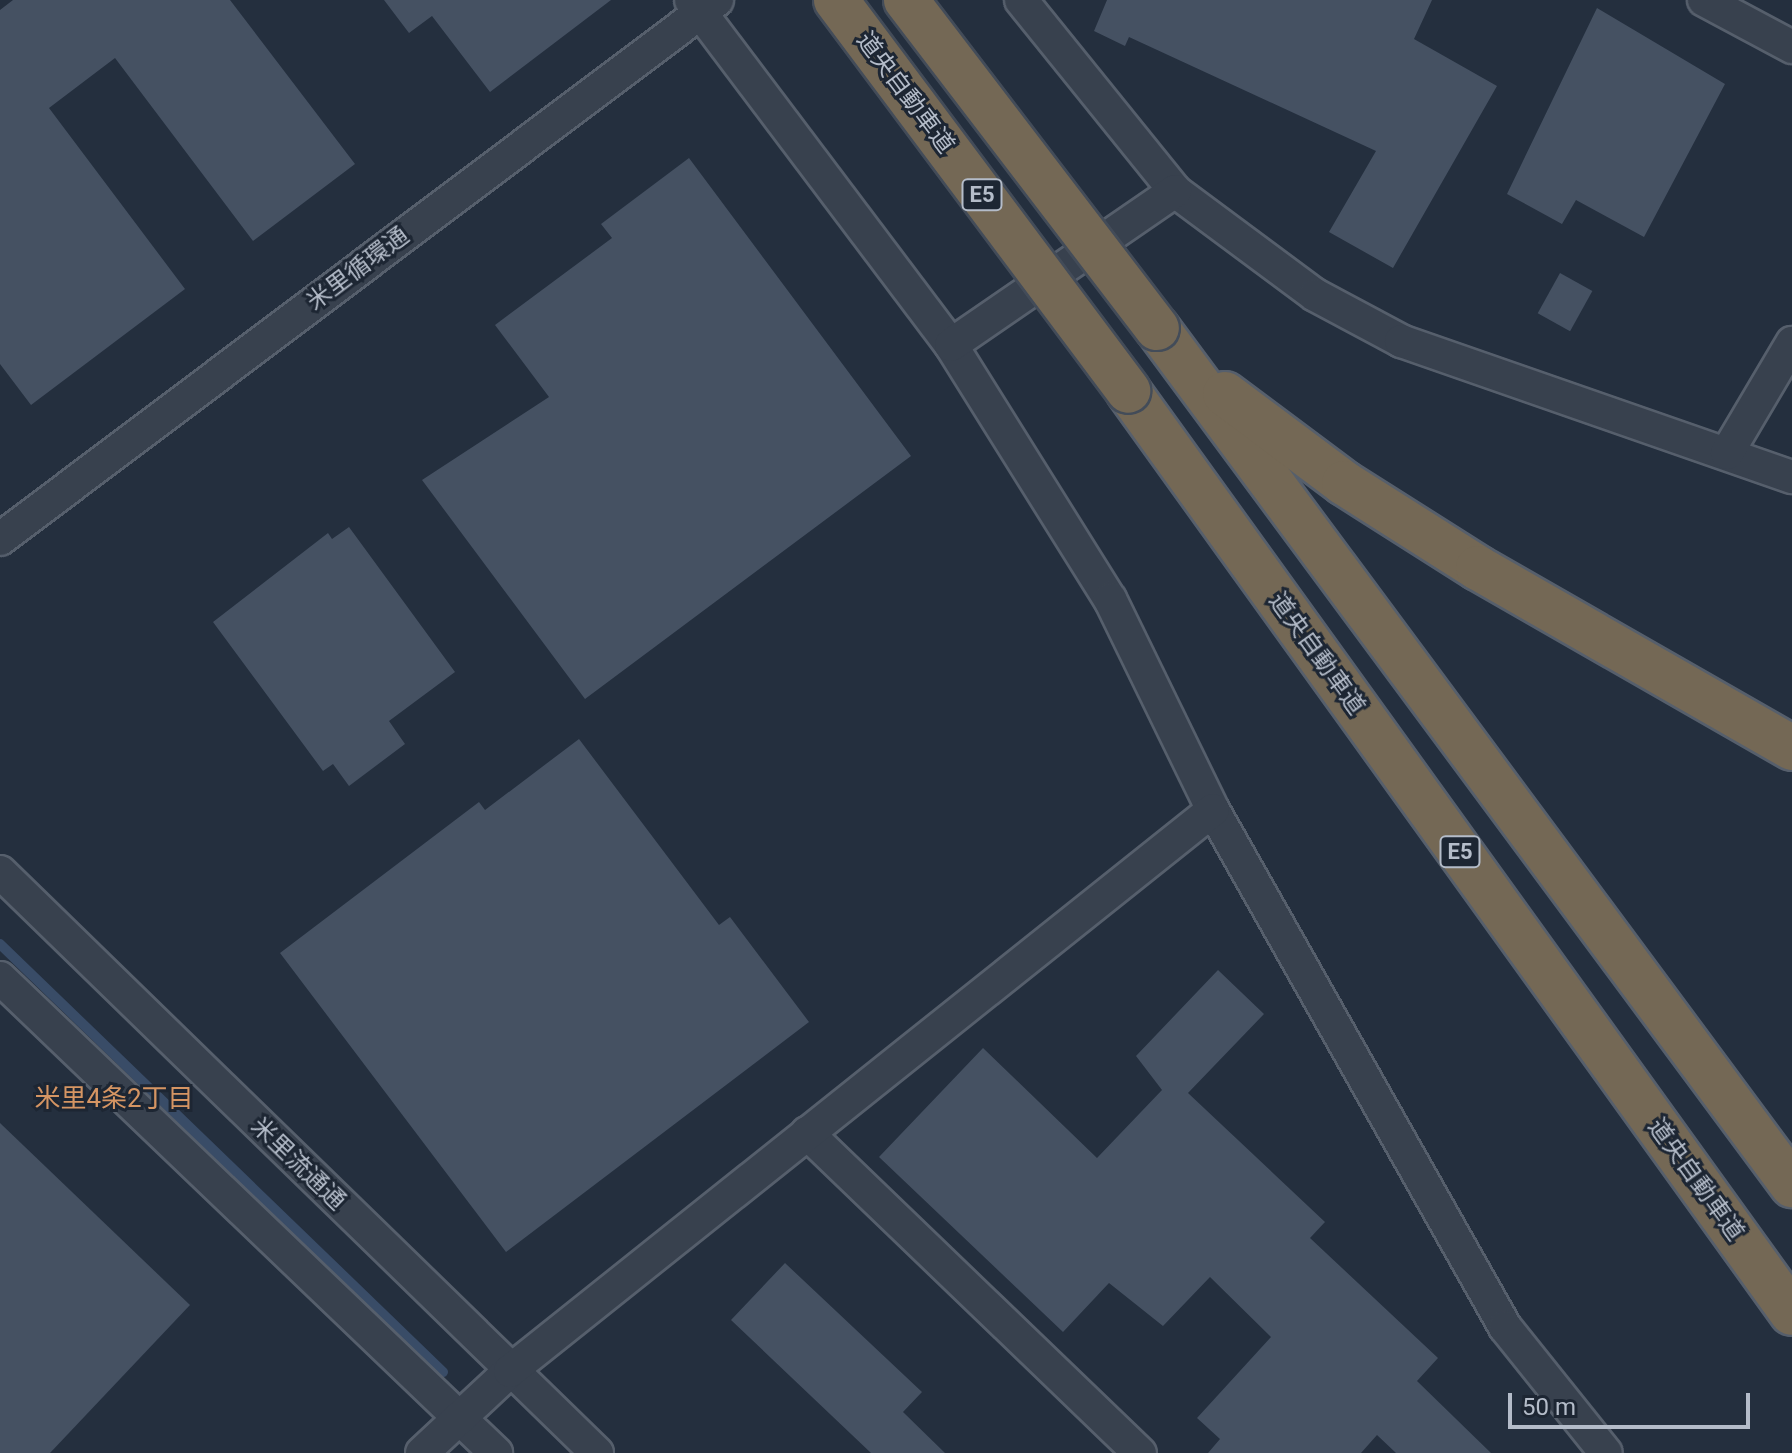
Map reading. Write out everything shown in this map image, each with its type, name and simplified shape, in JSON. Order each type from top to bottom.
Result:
[{"type":"highway","name":"道央自動車道","points":[[836,0],[1128,391],[1792,1313]]},
{"type":"highway","name":"E5","points":[[906,0],[1188,367],[1792,1185]]},
{"type":"highway","name":"E5","points":[[1188,367],[1344,483],[1464,559],[1792,748]]},
{"type":"street","points":[[1021,0],[1175,191],[1315,295],[1401,341],[1792,477]]},
{"type":"street","points":[[1704,0],[1792,47]]},
{"type":"street","points":[[703,4],[951,345],[1110,599],[1213,810],[1505,1327],[1606,1453]]},
{"type":"street","name":"米里循環通","points":[[0,539],[703,4]]},
{"type":"street","points":[[951,345],[1175,191]]},
{"type":"street","points":[[1727,453],[1792,343]]},
{"type":"street","points":[[422,1453],[457,1415],[510,1371],[1213,810]]},
{"type":"street","name":"米里流通通","points":[[0,872],[597,1453]]},
{"type":"street","points":[[0,978],[496,1453]]},
{"type":"street","points":[[807,1133],[1140,1453]]},
{"type":"building","points":[[13,0],[230,0],[355,164],[253,241],[115,58],[49,108],[185,289],[31,405],[0,364],[0,10]]},
{"type":"building","points":[[384,0],[611,0],[490,92],[432,16],[409,33]]},
{"type":"building","points":[[1107,0],[1432,0],[1414,39],[1497,86],[1393,268],[1329,232],[1376,151],[1129,37],[1125,46],[1094,31]]},
{"type":"building","points":[[1597,8],[1725,84],[1644,237],[1576,200],[1562,224],[1507,194]]},
{"type":"building","points":[[689,158],[911,456],[585,699],[422,480],[549,397],[495,325],[612,238],[601,224]]},
{"type":"building","points":[[1560,273],[1592,291],[1570,331],[1538,313]]},
{"type":"building","points":[[349,527],[455,672],[389,721],[405,744],[349,786],[333,764],[323,771],[213,622],[328,533],[332,539]]},
{"type":"building","points":[[579,739],[719,925],[730,917],[809,1022],[506,1252],[280,953],[479,802],[485,810]]},
{"type":"building","points":[[1218,970],[1264,1014],[1188,1093],[1325,1222],[1310,1238],[1438,1358],[1417,1381],[1491,1453],[1396,1453],[1377,1435],[1361,1453],[1208,1453],[1220,1439],[1197,1418],[1271,1337],[1210,1277],[1163,1326],[1109,1283],[1063,1332],[879,1157],[983,1048],[1097,1158],[1162,1090],[1136,1056]]},
{"type":"building","points":[[0,1123],[190,1305],[50,1453],[0,1453]]},
{"type":"building","points":[[785,1263],[922,1392],[903,1412],[945,1453],[871,1453],[731,1320]]},
{"type":"waterway","points":[[0,944],[443,1372]]},
{"type":"district","name":"米里4条2丁目","points":[[114,1099]]}]
